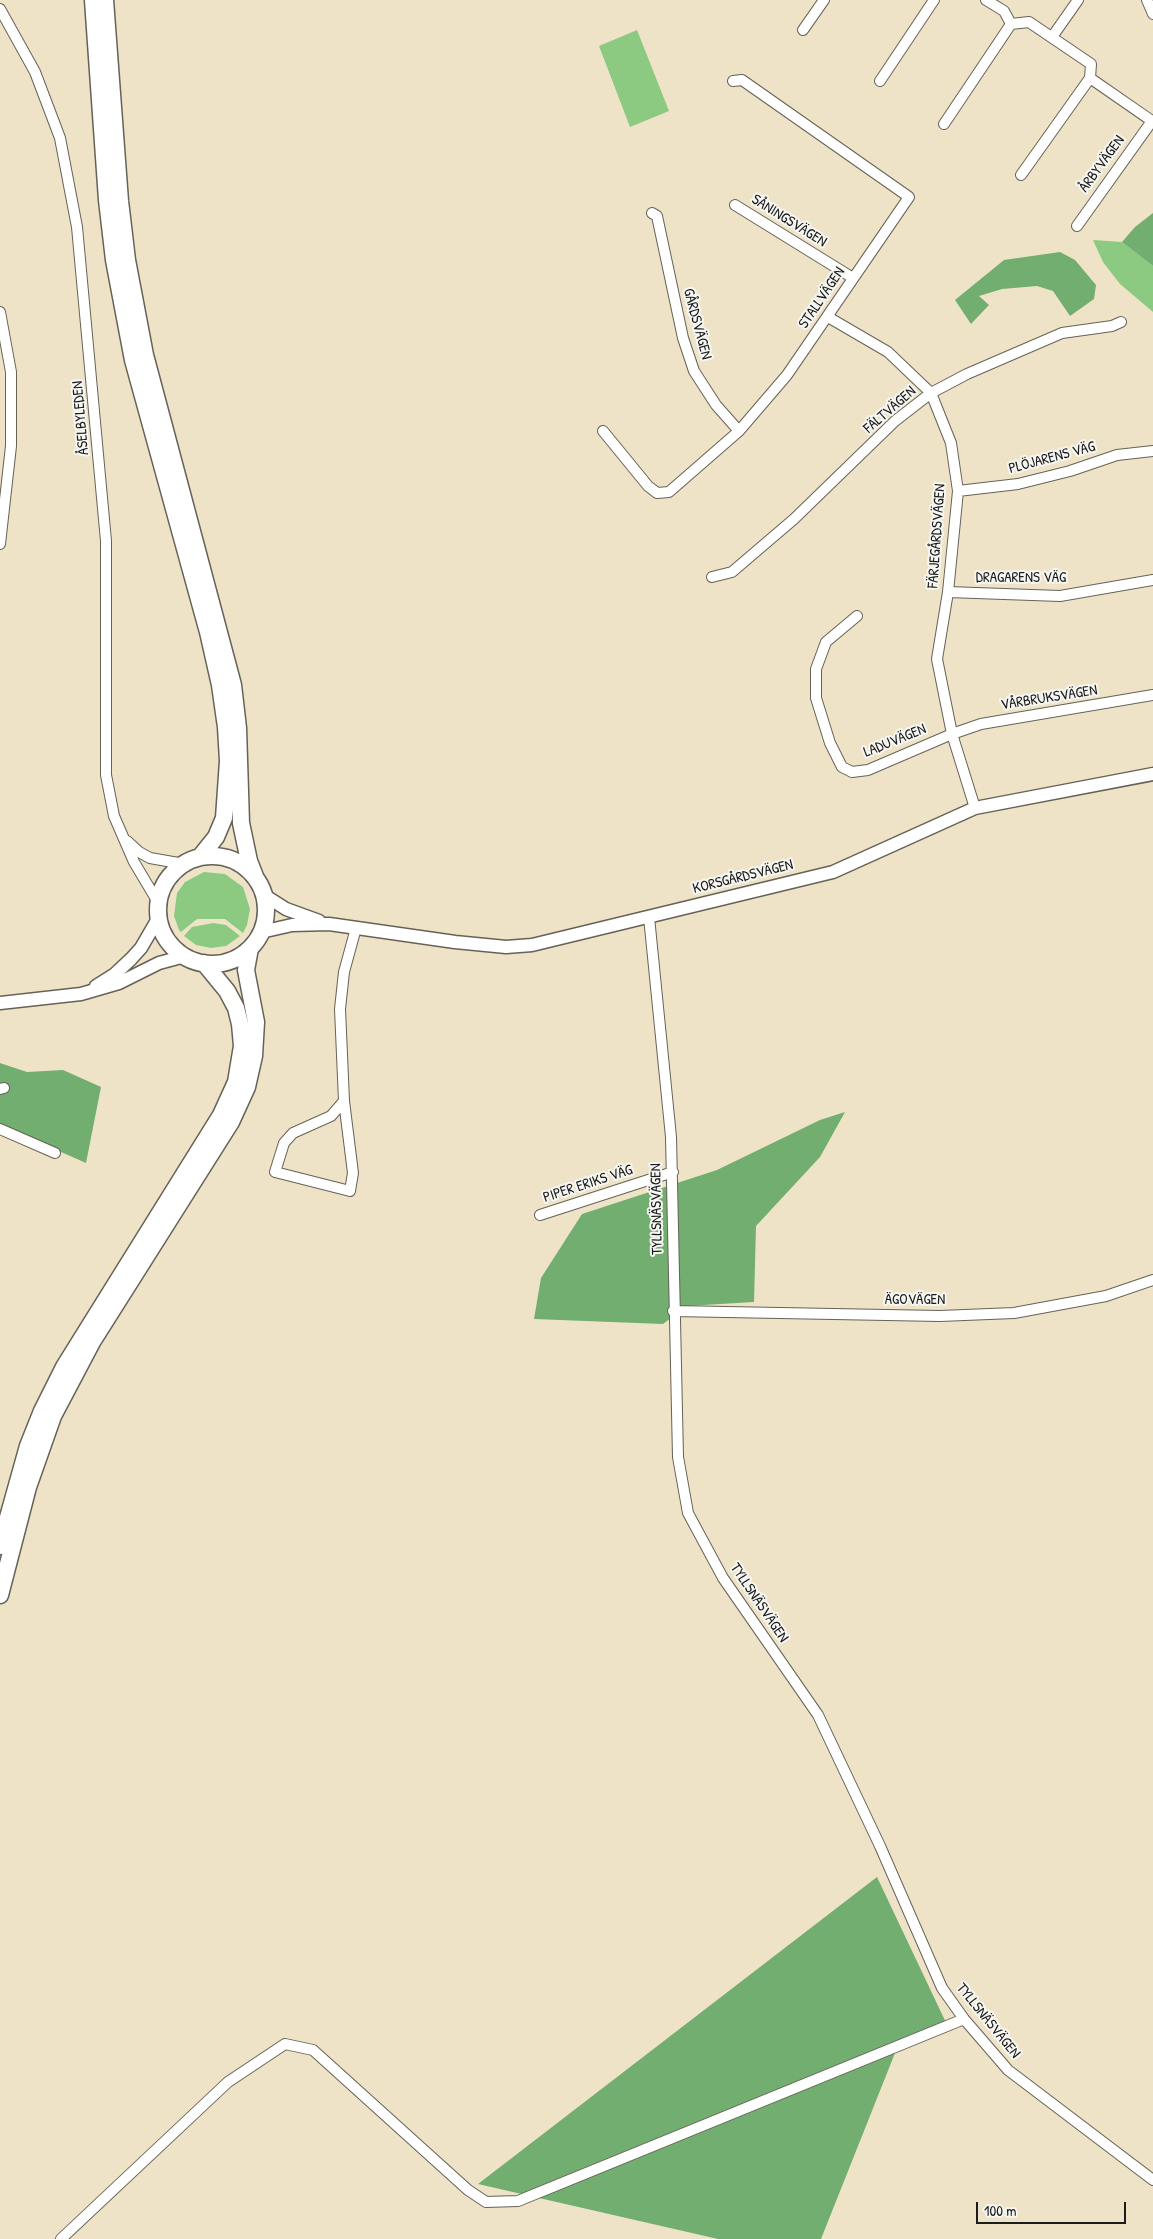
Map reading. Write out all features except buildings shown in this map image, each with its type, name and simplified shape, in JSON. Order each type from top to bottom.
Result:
[{"type":"highway","points":[[93,0],[107,200],[114,260],[133,360],[208,632],[220,685],[226,727],[228,762],[226,808],[216,837],[200,857]]},
{"type":"highway","points":[[0,1595],[28,1486],[53,1416],[92,1342],[231,1122],[247,1087],[254,1056],[256,1022],[247,980],[247,961],[250,948],[261,932],[266,914],[264,895],[249,861],[241,822],[238,728],[233,686],[145,355],[127,260],[118,184],[105,0]]},
{"type":"highway","points":[[250,948],[233,959],[214,964],[204,963],[185,956],[168,940],[159,911],[167,881],[184,864],[200,857],[227,858],[243,866],[256,879]]},
{"type":"highway","points":[[0,1546],[28,1446],[59,1376],[82,1336],[221,1115],[236,1082],[242,1046],[236,1008],[227,991],[204,963]]},
{"type":"street","points":[[803,30],[824,0]]},
{"type":"street","points":[[880,81],[934,0]]},
{"type":"street","points":[[986,0],[1004,11],[1011,24]]},
{"type":"street","points":[[1052,38],[1078,0]]},
{"type":"street","points":[[1147,0],[1153,14]]},
{"type":"street","name":"ÅSELBYLEDEN","points":[[0,9],[36,72],[60,138],[77,227],[106,541],[106,775],[114,816],[159,911]]},
{"type":"street","points":[[944,124],[1011,24],[1029,22],[1090,64],[1090,78],[1021,175]]},
{"type":"street","name":"ÅRBYVÄGEN","points":[[1077,226],[1152,121],[1090,78]]},
{"type":"street","name":"STALLVÄGEN","points":[[602,431],[648,486],[657,493],[669,492],[739,431],[787,375],[909,197],[742,80],[732,81]]},
{"type":"street","name":"SÅNINGSVÄGEN","points":[[735,206],[853,278]]},
{"type":"street","name":"GÅRDSVÄGEN","points":[[652,213],[657,216],[683,338],[694,371],[716,405],[739,431]]},
{"type":"street","points":[[0,312],[11,372],[11,446],[0,544]]},
{"type":"street","name":"FÄRJEGÅRDSVÄGEN","points":[[828,317],[888,352],[931,394],[951,443],[958,491],[948,592],[936,659],[952,734],[975,808]]},
{"type":"street","name":"FÄLTVÄGEN","points":[[712,577],[732,572],[794,519],[895,421],[931,394],[968,374],[1062,333],[1112,326],[1120,322]]},
{"type":"street","name":"PLÖJARENS VÄG","points":[[958,491],[1018,484],[1070,471],[1117,455],[1153,451]]},
{"type":"street","name":"DRAGARENS VÄG","points":[[948,592],[1060,596],[1153,580]]},
{"type":"street","name":"LADUVÄGEN","points":[[857,616],[826,642],[816,669],[816,698],[830,743],[842,767],[852,772],[868,770],[952,734]]},
{"type":"street","name":"VÅRBRUKSVÄGEN","points":[[952,734],[981,724],[1153,695]]},
{"type":"street","name":"KORSGÅRDSVÄGEN","points":[[261,932],[292,925],[329,924],[506,947],[532,946],[833,872],[975,808],[1153,774]]},
{"type":"street","name":"ÅSELBYLEDEN","points":[[123,838],[150,858],[184,864]]},
{"type":"street","name":"KORSGÅRDSVÄGEN","points":[[264,895],[286,909],[329,924]]},
{"type":"street","points":[[81,994],[115,974],[131,959],[141,948],[159,911]]},
{"type":"street","name":"TYLLSNÄSVÄGEN","points":[[649,917],[673,1172],[673,1311],[678,1457],[688,1513],[723,1578],[818,1715],[880,1846],[942,1988],[964,2019],[1008,2070],[1153,2180]]},
{"type":"street","points":[[344,1101],[331,1116],[293,1134],[284,1143],[275,1172],[350,1191],[353,1172],[344,1101],[340,1009],[344,972],[356,928]]},
{"type":"street","points":[[0,1003],[81,994],[119,984],[159,963],[185,956]]},
{"type":"street","points":[[0,1129],[55,1154]]},
{"type":"street","name":"PIPER ERIKS VÄG","points":[[540,1215],[673,1172]]},
{"type":"street","name":"ÄGOVÄGEN","points":[[673,1311],[940,1316],[1014,1313],[1106,1296],[1153,1280]]},
{"type":"street","points":[[61,2239],[228,2082],[285,2044],[313,2050],[468,2190],[486,2202],[518,2201],[964,2019]]},
{"type":"green space","points":[[637,30],[669,111],[630,127],[599,46]]},
{"type":"green space","points":[[1153,213],[1153,266],[1122,242],[1135,227]]},
{"type":"green space","points":[[1093,240],[1122,242],[1153,266],[1153,312],[1120,284],[1103,262]]},
{"type":"green space","points":[[1060,252],[1075,260],[1096,285],[1094,299],[1070,316],[1053,291],[1037,286],[1002,289],[979,296],[989,305],[971,324],[955,300],[1004,260]]},
{"type":"green space","points":[[204,872],[225,874],[243,887],[250,909],[247,925],[243,933],[225,919],[197,919],[181,932],[179,930],[174,916],[177,893],[185,882]]},
{"type":"green space","points":[[213,923],[226,925],[240,936],[226,946],[211,948],[196,945],[184,936],[192,927]]},
{"type":"green space","points":[[0,1063],[27,1072],[63,1070],[101,1087],[86,1163],[0,1125]]},
{"type":"green space","points":[[845,1112],[820,1157],[756,1226],[754,1302],[687,1306],[663,1324],[534,1319],[541,1278],[582,1214],[717,1170],[820,1120]]},
{"type":"green space","points":[[877,1877],[949,2029],[897,2048],[821,2239],[718,2239],[478,2184]]}]
